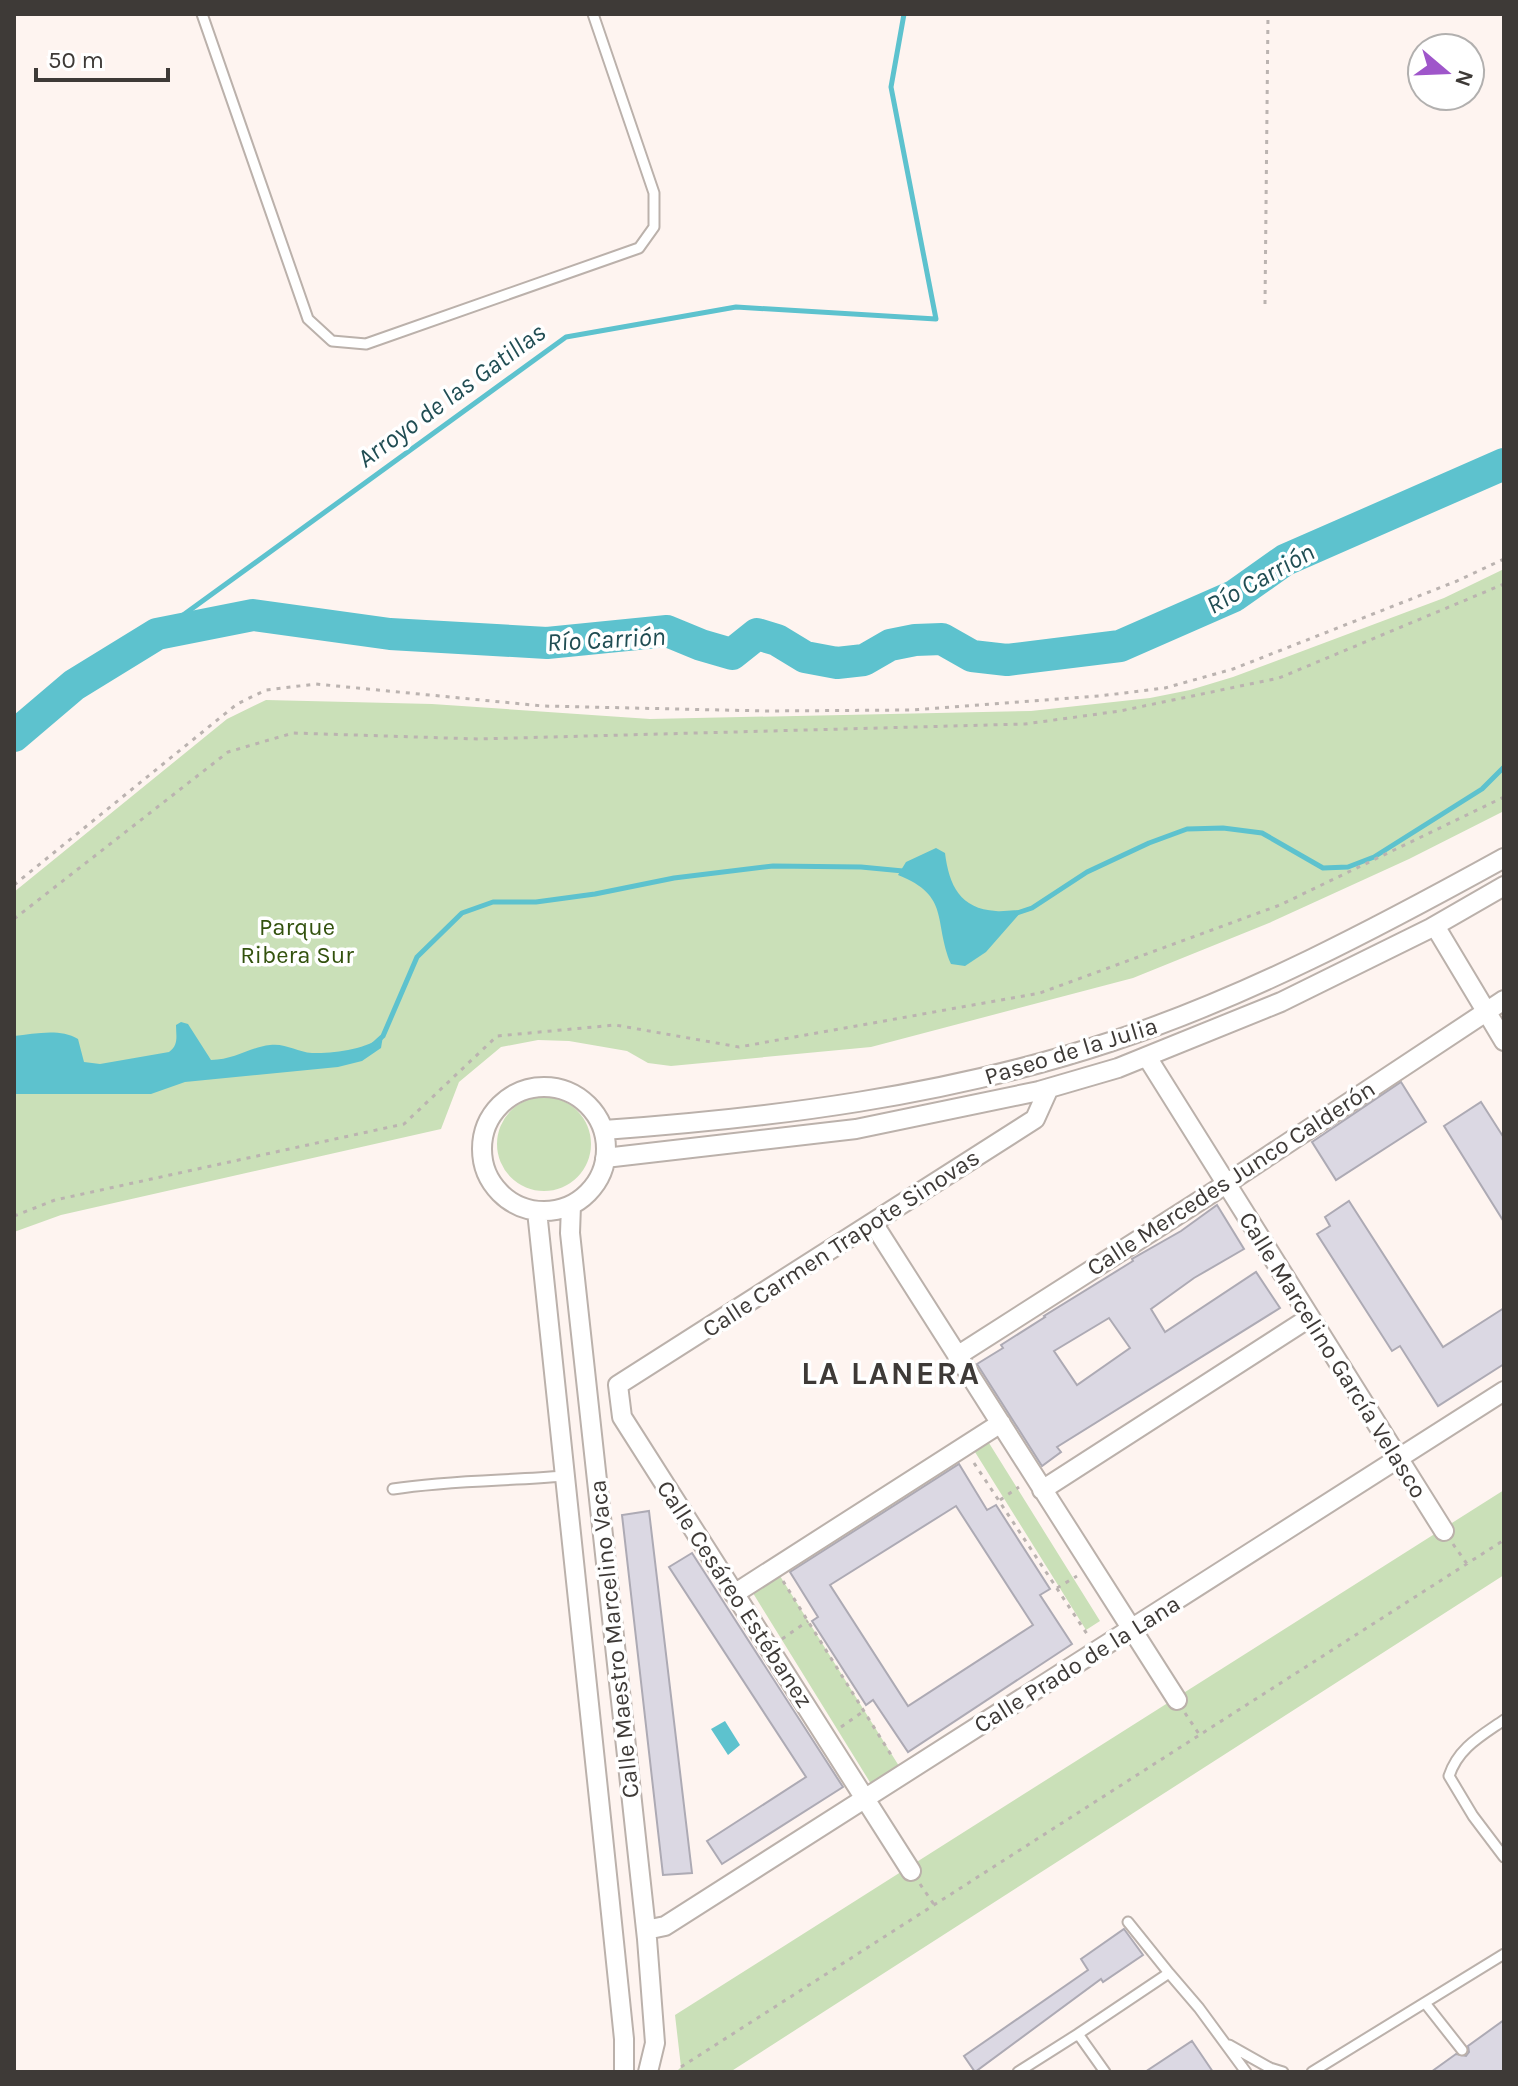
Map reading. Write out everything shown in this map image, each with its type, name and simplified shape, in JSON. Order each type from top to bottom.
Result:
[{"type":"street","name":"Paseo de la Julia","points":[[604,1130],[755,1116],[891,1095],[978,1079],[1082,1051],[1181,1017],[1268,979],[1367,932],[1504,858]]},
{"type":"street","name":"Paseo de la Julia","points":[[605,1158],[856,1129],[1049,1088],[1147,1057],[1281,1002],[1435,926],[1504,886]]},
{"type":"street","points":[[1435,926],[1504,1041]]},
{"type":"street","name":"Calle Mercedes Junco Calderón","points":[[957,1356],[1226,1184],[1504,1000]]},
{"type":"street","name":"Calle Marcelino García Velasco","points":[[1147,1057],[1444,1531]]},
{"type":"street","points":[[540,1086],[569,1091],[587,1103],[604,1130],[605,1158],[593,1187],[571,1205],[537,1211],[509,1200],[495,1188],[486,1173],[482,1139],[488,1121],[501,1103],[519,1091],[540,1086]]},
{"type":"street","name":"Calle Carmen Trapote Sinovas","points":[[618,1385],[1035,1119],[1049,1088]]},
{"type":"street","name":"Calle Maestro Marcelino Vaca","points":[[571,1205],[572,1248],[646,1930],[655,2043],[648,2072]]},
{"type":"street","name":"Calle Maestro Marcelino Vaca","points":[[537,1211],[624,2039],[624,2072]]},
{"type":"street","points":[[873,1223],[1177,1700]]},
{"type":"street","points":[[1042,1490],[1309,1318]]},
{"type":"street","name":"Calle Cesáreo Estébanez","points":[[618,1385],[622,1417],[865,1799]]},
{"type":"street","name":"Calle Prado de la Lana","points":[[646,1930],[665,1926],[1504,1391]]},
{"type":"street","points":[[734,1594],[1001,1423]]},
{"type":"street","points":[[865,1799],[911,1871]]},
{"type":"lane","points":[[202,14],[308,319],[332,341],[366,344],[639,248],[654,227],[654,193],[593,14]]},
{"type":"lane","points":[[393,1489],[435,1482],[495,1482],[564,1476]]},
{"type":"lane","points":[[1504,1720],[1462,1750],[1449,1776],[1473,1816],[1504,1857]]},
{"type":"lane","points":[[1128,1922],[1246,2072]]},
{"type":"lane","points":[[1312,2072],[1504,1954]]},
{"type":"lane","points":[[1018,2072],[1169,1973]]},
{"type":"lane","points":[[1425,2003],[1462,2050]]},
{"type":"lane","points":[[1078,2034],[1105,2072]]},
{"type":"lane","points":[[1224,2042],[1283,2072]]},
{"type":"path","points":[[1265,304],[1268,14]]},
{"type":"path","points":[[14,885],[237,704],[266,690],[316,684],[543,706],[766,711],[911,710],[1099,696],[1165,688],[1233,669],[1457,581],[1504,559]]},
{"type":"path","points":[[14,919],[228,752],[293,733],[478,739],[1025,724],[1120,711],[1279,678],[1504,584]]},
{"type":"path","points":[[14,1216],[55,1200],[404,1124],[497,1036],[615,1025],[739,1047],[1040,993],[1280,905],[1504,797]]},
{"type":"path","points":[[963,1446],[1097,1650]]},
{"type":"path","points":[[1000,1500],[1019,1487]]},
{"type":"path","points":[[1444,1531],[1467,1564]]},
{"type":"path","points":[[681,2067],[1504,1540]]},
{"type":"path","points":[[775,1568],[904,1774]]},
{"type":"path","points":[[1057,1588],[1077,1576]]},
{"type":"path","points":[[781,1639],[808,1621]]},
{"type":"path","points":[[1177,1700],[1200,1735]]},
{"type":"path","points":[[837,1729],[864,1711]]},
{"type":"path","points":[[911,1871],[935,1906]]},
{"type":"green space","name":"Parque Ribera Sur","points":[[1504,569],[1504,811],[1409,859],[1269,923],[1133,978],[871,1047],[671,1066],[648,1063],[627,1051],[569,1041],[538,1040],[501,1047],[459,1082],[441,1129],[61,1215],[14,1232],[14,892],[227,719],[266,700],[432,704],[650,719],[1031,711],[1150,698],[1190,690],[1233,677],[1444,598]]},
{"type":"green space","points":[[544,1097],[562,1101],[577,1111],[587,1126],[591,1144],[587,1162],[577,1177],[562,1187],[544,1191],[526,1187],[511,1177],[501,1162],[497,1144],[501,1126],[511,1111],[526,1101]]},
{"type":"green space","points":[[989,1443],[1100,1621],[1086,1630],[975,1452]]},
{"type":"green space","points":[[1504,1490],[1504,1575],[730,2072],[676,2072],[681,2067],[675,2015]]},
{"type":"green space","points":[[775,1568],[904,1774],[876,1792],[748,1585]]},
{"type":"water","points":[[936,848],[945,853],[958,893],[973,906],[1022,911],[986,952],[965,966],[951,964],[933,901],[915,883],[898,875],[906,862]]},
{"type":"water","points":[[181,1022],[188,1024],[211,1060],[270,1045],[312,1053],[339,1051],[368,1044],[383,1036],[381,1048],[362,1061],[338,1067],[185,1082],[151,1094],[14,1094],[14,1036],[47,1033],[71,1036],[78,1039],[84,1062],[100,1064],[169,1052],[176,1043],[176,1025]]},
{"type":"water","points":[[725,1721],[740,1745],[728,1755],[711,1729]]},
{"type":"building","points":[[1401,1082],[1426,1122],[1336,1180],[1312,1142]]},
{"type":"building","points":[[1481,1102],[1504,1138],[1504,1222],[1444,1126]]},
{"type":"building","points":[[1349,1201],[1443,1347],[1504,1308],[1504,1364],[1438,1406],[1400,1346],[1392,1351],[1317,1234],[1330,1226],[1325,1217]]},
{"type":"building","points":[[1217,1205],[1244,1249],[1194,1278],[1151,1309],[1165,1332],[1256,1272],[1280,1308],[1057,1447],[1061,1452],[1042,1466],[977,1364],[1044,1316],[1181,1231]],"holes":[[[1109,1318],[1130,1348],[1077,1385],[1054,1351]]]},
{"type":"building","points":[[959,1464],[987,1510],[996,1505],[1050,1589],[1040,1595],[1072,1644],[908,1752],[873,1700],[866,1705],[812,1621],[818,1617],[790,1572]],"holes":[[[956,1506],[1033,1625],[908,1706],[830,1585]]]},
{"type":"building","points":[[649,1511],[692,1873],[663,1875],[622,1515]]},
{"type":"building","points":[[692,1553],[843,1787],[722,1864],[707,1841],[806,1777],[669,1567]]},
{"type":"building","points":[[1124,1929],[1143,1955],[1103,1982],[1101,1979],[975,2072],[964,2056],[1088,1970],[1081,1959]]},
{"type":"building","points":[[1504,2020],[1504,2072],[1431,2072],[1456,2054],[1466,2056],[1468,2046]]},
{"type":"building","points":[[1192,2041],[1213,2072],[1145,2072]]},
{"type":"waterway","name":"Arroyo de las Gatillas","points":[[157,634],[566,337],[736,307],[936,319],[891,87],[904,14]]},
{"type":"waterway","name":"Río Carrión","points":[[14,736],[74,685],[157,634],[253,615],[390,634],[547,643],[667,631],[732,654],[757,634],[777,640],[805,657],[837,663],[864,660],[890,645],[915,640],[942,639],[972,656],[1007,660],[1120,646],[1234,596],[1285,560],[1504,464]]},
{"type":"waterway","points":[[1017,913],[1032,908],[1087,872],[1187,829],[1223,828],[1262,833],[1323,868],[1348,867],[1374,857],[1482,789],[1504,767]]},
{"type":"waterway","points":[[372,1046],[383,1036],[417,957],[462,913],[493,902],[536,902],[674,878],[773,866],[903,871]]},
{"type":"district","name":"LA LANERA","points":[[891,1373]]}]
